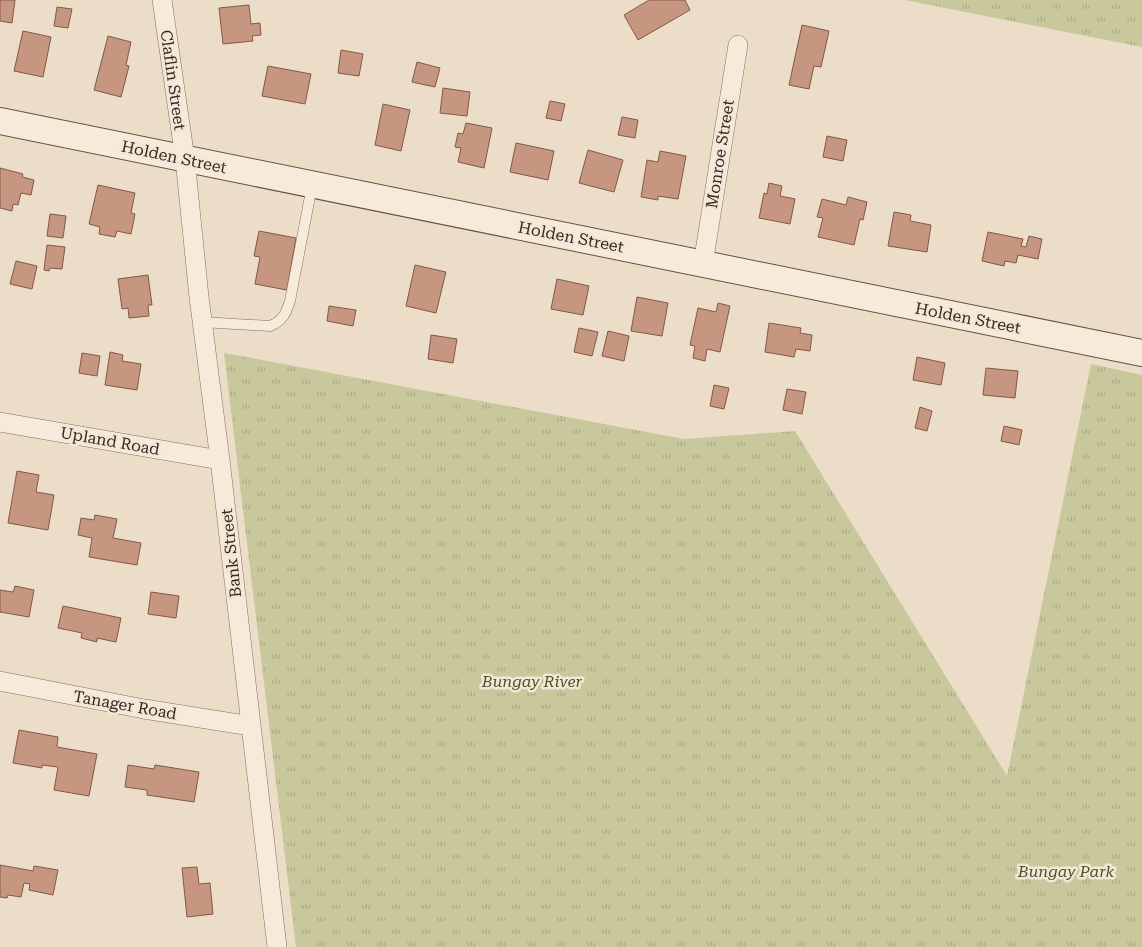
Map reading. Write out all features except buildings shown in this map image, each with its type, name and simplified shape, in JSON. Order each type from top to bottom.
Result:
[{"type":"main road","name":"Holden Street","points":[[0,122],[1142,353]]},
{"type":"street","name":"Claflin Street","points":[[162,0],[185,159]]},
{"type":"street","name":"Monroe Street","points":[[703,264],[738,45]]},
{"type":"street","name":"Bank Street","points":[[185,159],[202,322],[277,947]]},
{"type":"street","name":"Upland Road","points":[[0,422],[220,460]]},
{"type":"street","name":"Tanager Road","points":[[0,681],[144,709],[251,726]]},
{"type":"lane","points":[[202,322],[270,326],[278,323],[284,316],[290,300],[312,185]]},
{"type":"green space","points":[[905,0],[1142,0],[1142,47]]},
{"type":"green space","name":"Bungay River","points":[[224,353],[684,439],[795,431],[1007,776],[1091,364],[1142,375],[1142,947],[296,947]]},
{"type":"park label","name":"Bungay Park","points":[[1066,871]]}]
